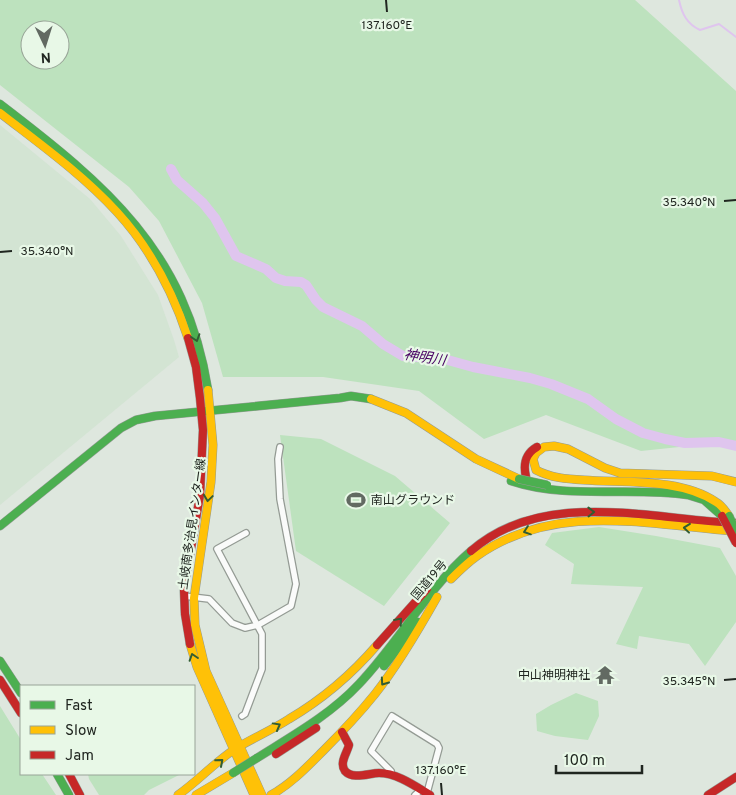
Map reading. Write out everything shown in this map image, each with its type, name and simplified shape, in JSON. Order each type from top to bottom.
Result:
[{"type":"main road","name":"土岐南多治見インター線","points":[[0,104],[95,181],[122,207],[152,247],[172,279],[191,322],[206,373],[207,411],[202,478],[184,596],[186,627],[193,656],[204,684],[237,748]]},
{"type":"main road","name":"土岐南多治見インター線","points":[[0,113],[103,198],[126,223],[150,256],[169,290],[187,333],[207,411],[213,451],[211,481],[194,596],[194,623],[206,671],[237,748]]},
{"type":"main road","points":[[0,526],[121,428],[136,420],[155,416],[340,398],[344,396],[368,398],[403,410],[472,456],[504,473],[547,485],[694,491]]},
{"type":"main road","points":[[340,398],[345,401],[368,403],[407,418],[484,467],[529,487],[552,490],[698,496],[729,517],[736,543]]},
{"type":"main road","points":[[522,478],[523,466],[532,450],[542,444],[558,442],[572,447],[605,465],[618,469],[722,474],[736,477]]},
{"type":"main road","points":[[736,482],[712,476],[614,472],[599,466],[572,450],[558,446],[543,448],[534,456],[535,468],[541,475],[561,479],[654,484],[694,491],[717,502],[729,517],[736,531]]},
{"type":"main road","name":"国道19号","points":[[196,795],[258,761],[328,711],[357,686],[378,663],[444,578],[479,544],[511,527],[555,515],[581,512],[611,512],[736,524]]},
{"type":"main road","points":[[636,515],[645,513],[682,517],[729,517]]},
{"type":"main road","name":"国道19号","points":[[258,761],[294,743],[332,716],[360,692],[388,660],[449,581],[476,557],[514,536],[546,525],[599,519],[707,530],[736,531]]},
{"type":"main road","points":[[178,795],[237,748],[290,719],[326,695],[361,664],[457,557],[479,544]]},
{"type":"main road","points":[[271,795],[285,787],[297,776],[342,732],[376,693],[420,627],[437,597]]},
{"type":"main road","points":[[0,661],[20,691]]},
{"type":"main road","points":[[0,680],[20,710]]},
{"type":"main road","points":[[342,732],[349,745],[342,764],[347,774],[359,776],[383,773],[423,793]]},
{"type":"main road","points":[[237,748],[254,795]]},
{"type":"main road","points":[[237,748],[262,795]]},
{"type":"main road","points":[[58,775],[69,795]]},
{"type":"main road","points":[[70,775],[80,795]]},
{"type":"main road","name":"国道19号","points":[[209,795],[235,775]]},
{"type":"main road","points":[[708,795],[736,777]]},
{"type":"street","points":[[184,596],[210,599],[226,618],[239,626],[252,627],[258,625],[291,606],[296,584],[280,499],[278,459],[280,447]]},
{"type":"street","points":[[242,716],[245,714],[262,669],[262,634],[217,549],[246,533]]},
{"type":"street","points":[[391,770],[371,751],[392,716],[438,744],[439,748],[423,793]]},
{"type":"street","points":[[262,795],[282,784],[333,736],[338,732],[342,732]]},
{"type":"shaded area","points":[[0,125],[90,199],[121,236],[158,295],[179,357],[0,505]]},
{"type":"green space","points":[[0,0],[635,0],[736,91],[736,441],[641,451],[546,415],[484,439],[419,391],[323,377],[223,377],[202,303],[159,221],[129,187],[0,85]]},
{"type":"green space","name":"南山グラウンド","points":[[280,435],[321,439],[395,476],[450,523],[384,606],[296,551]]},
{"type":"green space","points":[[599,527],[720,548],[736,576],[736,622],[705,666],[689,644],[639,636],[637,649],[616,644],[643,587],[571,584],[574,564],[545,545],[552,533]]},
{"type":"green space","points":[[576,693],[598,701],[599,716],[588,740],[555,736],[537,731],[536,714]]},
{"type":"green space","points":[[0,706],[20,738],[20,775],[43,775],[56,795],[0,795]]},
{"type":"green space","points":[[88,775],[179,775],[149,790],[144,795],[99,795]]},
{"type":"waterway","points":[[679,0],[686,18],[695,28],[700,30],[719,24],[736,37]]},
{"type":"waterway","name":"神明川","points":[[171,169],[177,180],[203,203],[215,218],[236,256],[266,269],[276,278],[285,281],[301,282],[306,285],[323,307],[362,326],[383,344],[403,356],[444,359],[473,367],[530,378],[551,384],[588,399],[616,419],[643,433],[685,443],[719,442],[736,446]]},
{"type":"traffic: fast","points":[[0,104],[74,163],[107,193],[136,225],[160,260],[181,298],[197,341],[208,390]]},
{"type":"traffic: fast","points":[[0,526],[121,428],[136,420],[155,416],[351,396],[371,399]]},
{"type":"traffic: fast","points":[[519,479],[547,485]]},
{"type":"traffic: fast","points":[[511,481],[555,490],[688,495],[704,500],[722,516]]},
{"type":"traffic: fast","points":[[729,516],[736,531]]},
{"type":"traffic: fast","points":[[257,758],[310,724],[348,695],[387,651],[441,582],[471,551]]},
{"type":"traffic: fast","points":[[384,666],[418,622]]},
{"type":"traffic: fast","points":[[0,661],[20,691]]},
{"type":"traffic: fast","points":[[233,773],[257,758]]},
{"type":"traffic: fast","points":[[58,775],[69,795]]},
{"type":"traffic: slow","points":[[0,113],[75,172],[104,198],[129,226],[140,240],[168,287],[188,338]]},
{"type":"traffic: slow","points":[[208,390],[213,445],[211,482],[194,598],[195,625],[206,671],[262,795]]},
{"type":"traffic: slow","points":[[371,399],[406,413],[476,459],[519,479]]},
{"type":"traffic: slow","points":[[729,516],[718,503],[702,494],[686,489],[652,483],[559,478],[536,470],[533,459],[536,453],[544,447],[554,446],[568,449],[605,468],[620,473],[712,476],[736,482]]},
{"type":"traffic: slow","points":[[451,579],[477,556],[507,539],[538,528],[570,522],[636,522],[736,531]]},
{"type":"traffic: slow","points":[[271,795],[305,769],[369,701],[400,659],[437,597]]},
{"type":"traffic: slow","points":[[190,644],[197,667],[254,795]]},
{"type":"traffic: slow","points":[[178,795],[235,749],[283,723],[325,694],[347,676],[377,645]]},
{"type":"traffic: slow","points":[[196,795],[233,773]]},
{"type":"traffic: jam","points":[[188,338],[196,367],[203,430],[200,495],[184,590],[185,614],[190,644]]},
{"type":"traffic: jam","points":[[526,477],[527,456],[537,447]]},
{"type":"traffic: jam","points":[[471,551],[499,532],[531,519],[563,513],[633,513],[735,523]]},
{"type":"traffic: jam","points":[[722,516],[736,543]]},
{"type":"traffic: jam","points":[[377,645],[427,589]]},
{"type":"traffic: jam","points":[[0,680],[20,711]]},
{"type":"traffic: jam","points":[[276,754],[316,728]]},
{"type":"traffic: jam","points":[[342,732],[349,745],[343,765],[348,774],[357,776],[379,773],[392,775],[430,795]]},
{"type":"traffic: jam","points":[[70,775],[80,795]]},
{"type":"traffic: jam","points":[[708,795],[736,777]]},
{"type":"place","name":"南山グラウンド","points":[[356,500]]},
{"type":"place","name":"中山神明神社","points":[[605,675]]}]
